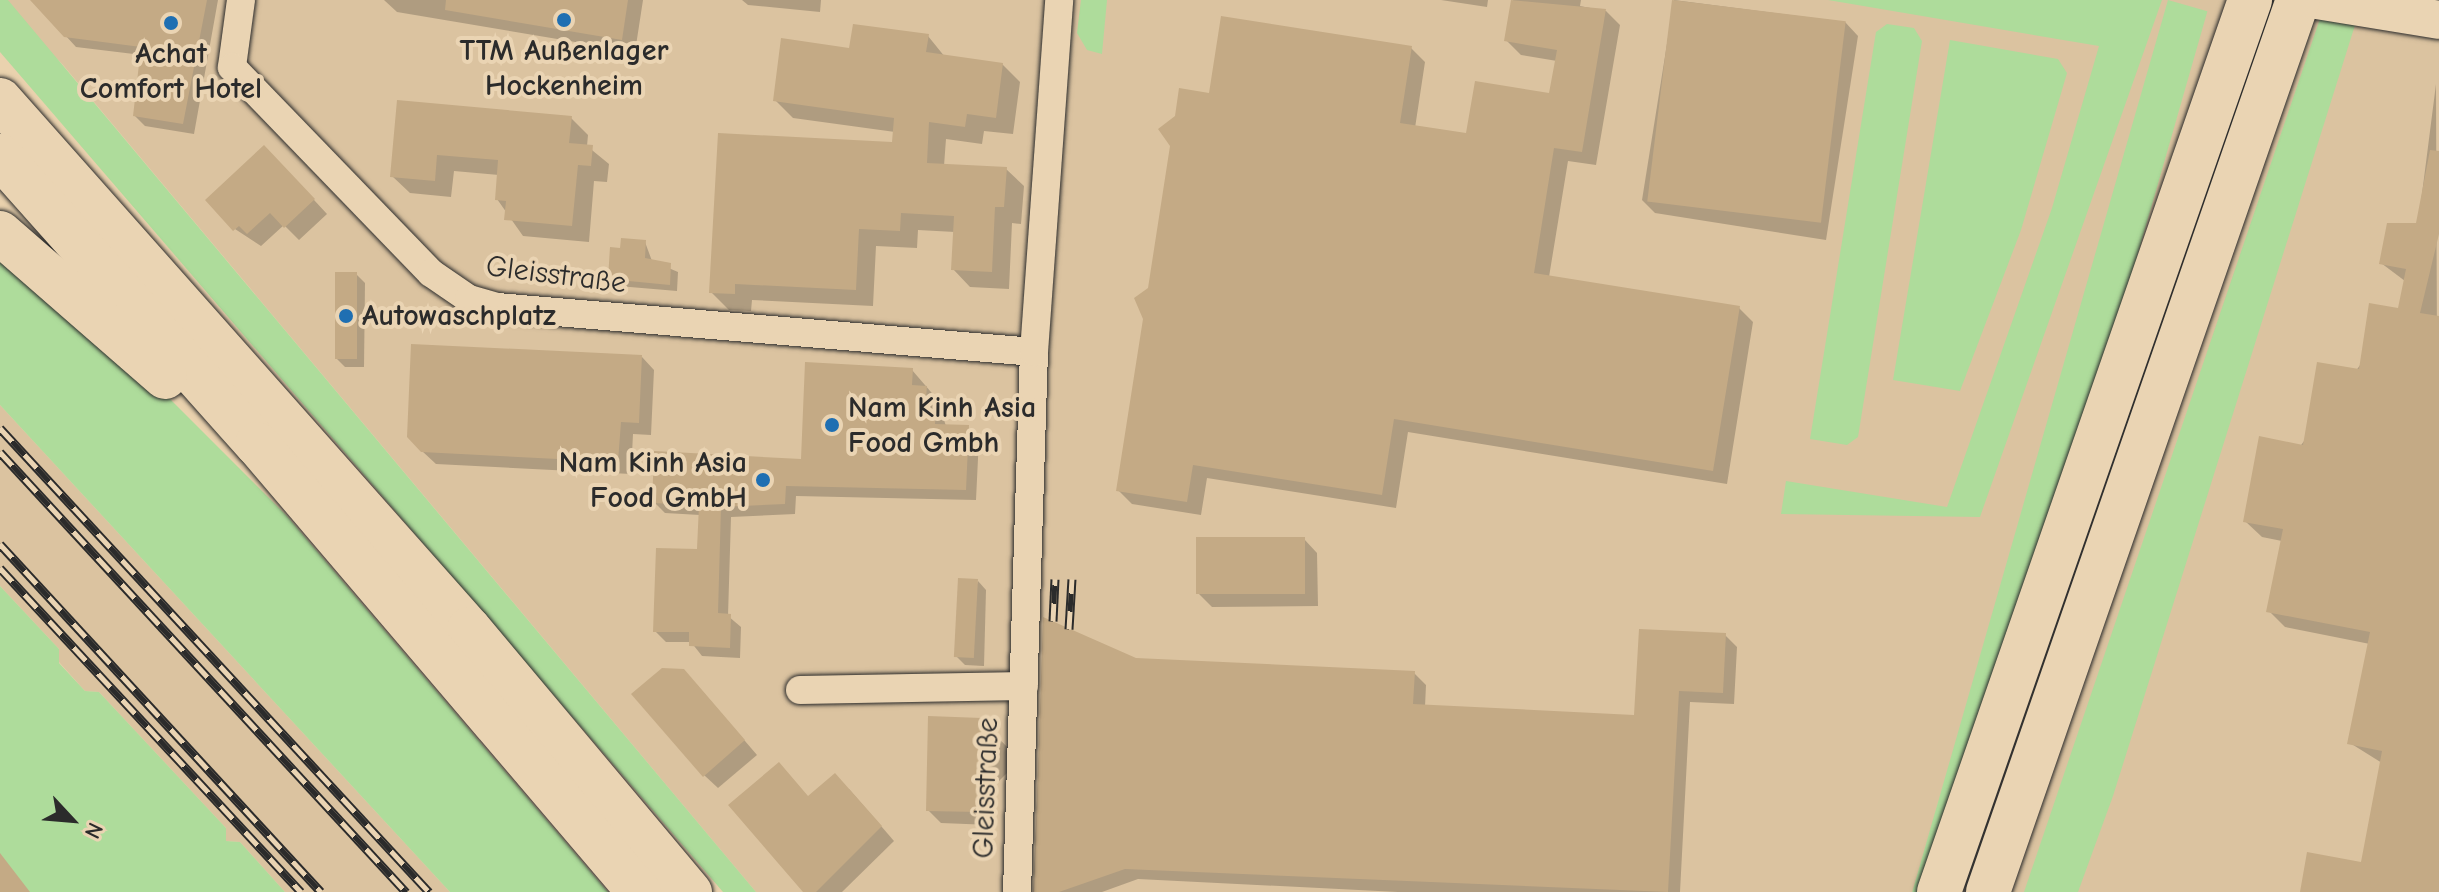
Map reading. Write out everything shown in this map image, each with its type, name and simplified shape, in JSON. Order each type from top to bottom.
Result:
[{"type":"highway","points":[[1939,892],[2248,4]]},
{"type":"highway","points":[[1988,892],[2302,5]]},
{"type":"highway","points":[[0,100],[469,629],[690,892]]},
{"type":"highway","points":[[0,156],[257,444],[639,892]]},
{"type":"highway","points":[[0,233],[186,397],[257,444]]},
{"type":"main road","points":[[2302,5],[2439,20]]},
{"type":"street","name":"Gleisstraße","points":[[241,0],[232,67],[431,273],[469,299],[497,307],[1034,352]]},
{"type":"street","name":"Gleisstraße","points":[[1017,892],[1034,352],[1059,0]]},
{"type":"street","name":"Gleisstraße","points":[[800,690],[1024,686]]},
{"type":"shaded area","points":[[0,0],[2439,0],[2439,892],[756,892],[63,65]]},
{"type":"shaded area","points":[[0,405],[450,892],[285,892],[240,842],[226,841],[226,828],[99,692],[85,691],[59,662],[59,649],[0,586]]},
{"type":"green space","points":[[0,0],[8,0],[756,892],[723,892],[0,52]]},
{"type":"green space","points":[[1081,0],[1107,0],[1102,54],[1087,50],[1077,33]]},
{"type":"green space","points":[[1828,0],[2162,0],[1980,517],[1781,514],[1786,481],[1947,507],[2052,208],[2099,46]]},
{"type":"green space","points":[[2168,0],[2207,11],[1955,892],[1912,892]]},
{"type":"green space","points":[[2326,1],[2361,6],[2113,796],[2078,892],[2024,892]]},
{"type":"green space","points":[[1887,24],[1914,28],[1922,41],[1858,437],[1847,445],[1810,439],[1876,32]]},
{"type":"green space","points":[[1950,40],[2058,59],[2067,73],[2021,230],[1960,391],[1893,380]]},
{"type":"green space","points":[[0,246],[100,329],[287,516],[608,892],[450,892],[0,405]]},
{"type":"green space","points":[[0,586],[59,649],[59,663],[85,691],[99,692],[226,828],[226,841],[240,842],[285,892],[0,892]]},
{"type":"building","points":[[30,0],[207,0],[183,124],[133,116],[141,47],[64,37]]},
{"type":"building","name":"TTM Außenlager Hockenheim","points":[[446,0],[628,0],[622,40],[445,10]]},
{"type":"building","points":[[1511,0],[1606,9],[1582,152],[1554,148],[1534,273],[1740,306],[1713,471],[1394,419],[1382,495],[1193,465],[1187,502],[1116,491],[1143,319],[1134,298],[1148,288],[1170,146],[1158,129],[1175,116],[1179,88],[1209,93],[1221,16],[1412,46],[1400,123],[1466,133],[1475,81],[1549,93],[1557,50],[1504,41]]},
{"type":"building","points":[[1672,0],[1846,21],[1821,223],[1647,201]]},
{"type":"building","points":[[853,24],[929,34],[926,52],[1003,63],[996,118],[967,114],[965,127],[929,122],[927,163],[1007,167],[1004,207],[995,207],[992,272],[951,270],[954,216],[901,213],[900,231],[859,229],[856,290],[735,284],[735,294],[709,293],[718,133],[892,142],[894,118],[773,101],[781,38],[849,48]]},
{"type":"building","points":[[397,100],[572,116],[569,143],[593,145],[591,166],[578,165],[572,226],[504,220],[506,201],[495,200],[498,160],[437,155],[435,181],[390,177]]},
{"type":"building","points":[[264,145],[315,199],[284,228],[270,213],[247,234],[239,226],[233,231],[205,200]]},
{"type":"building","points":[[2430,150],[2439,151],[2439,234],[2420,313],[2439,316],[2439,892],[2300,892],[2307,852],[2361,862],[2382,751],[2347,744],[2370,632],[2266,612],[2283,529],[2243,522],[2259,436],[2303,445],[2317,362],[2359,369],[2369,303],[2398,308],[2406,269],[2379,264],[2387,223],[2416,223]]},
{"type":"building","points":[[621,238],[646,240],[645,258],[671,263],[670,285],[608,279],[610,247],[620,248]]},
{"type":"building","name":"Autowaschplatz","points":[[335,272],[357,272],[357,359],[335,359]]},
{"type":"building","points":[[411,344],[642,355],[639,423],[621,422],[618,462],[421,452],[407,437]]},
{"type":"building","points":[[805,362],[913,368],[912,385],[927,386],[925,410],[936,410],[935,424],[969,425],[966,490],[786,486],[785,504],[721,507],[718,613],[731,614],[730,648],[689,646],[689,632],[653,632],[656,548],[697,549],[699,505],[652,503],[654,451],[801,459]]},
{"type":"building","points":[[1196,537],[1305,537],[1305,594],[1196,594]]},
{"type":"building","points":[[958,578],[978,579],[974,658],[954,657]]},
{"type":"building","points":[[1043,617],[1136,658],[1415,671],[1413,704],[1634,715],[1639,629],[1726,633],[1723,693],[1679,691],[1668,892],[1125,869],[1059,892],[1034,892]]},
{"type":"building","points":[[662,668],[684,669],[745,740],[703,777],[631,694]]},
{"type":"building","points":[[928,716],[982,718],[997,735],[996,759],[980,774],[978,812],[926,811]]},
{"type":"building","points":[[779,762],[808,796],[835,773],[882,826],[816,892],[803,892],[728,805]]},
{"type":"building","points":[[0,853],[30,892],[0,892]]},
{"type":"railway","points":[[0,428],[429,892]]},
{"type":"railway","points":[[0,452],[406,892]]},
{"type":"railway","points":[[0,544],[321,892]]},
{"type":"railway","points":[[0,568],[301,892]]},
{"type":"railway","points":[[1053,621],[1055,579]]},
{"type":"railway","points":[[1069,629],[1072,579]]},
{"type":"place","name":"TTM Außenlager Hockenheim","points":[[564,20]]},
{"type":"place","name":"Achat Comfort Hotel","points":[[171,23]]},
{"type":"place","name":"Autowaschplatz","points":[[346,316]]},
{"type":"place","name":"Nam Kinh Asia Food Gmbh","points":[[832,425]]},
{"type":"place","name":"Nam Kinh Asia Food GmbH","points":[[763,480]]}]
